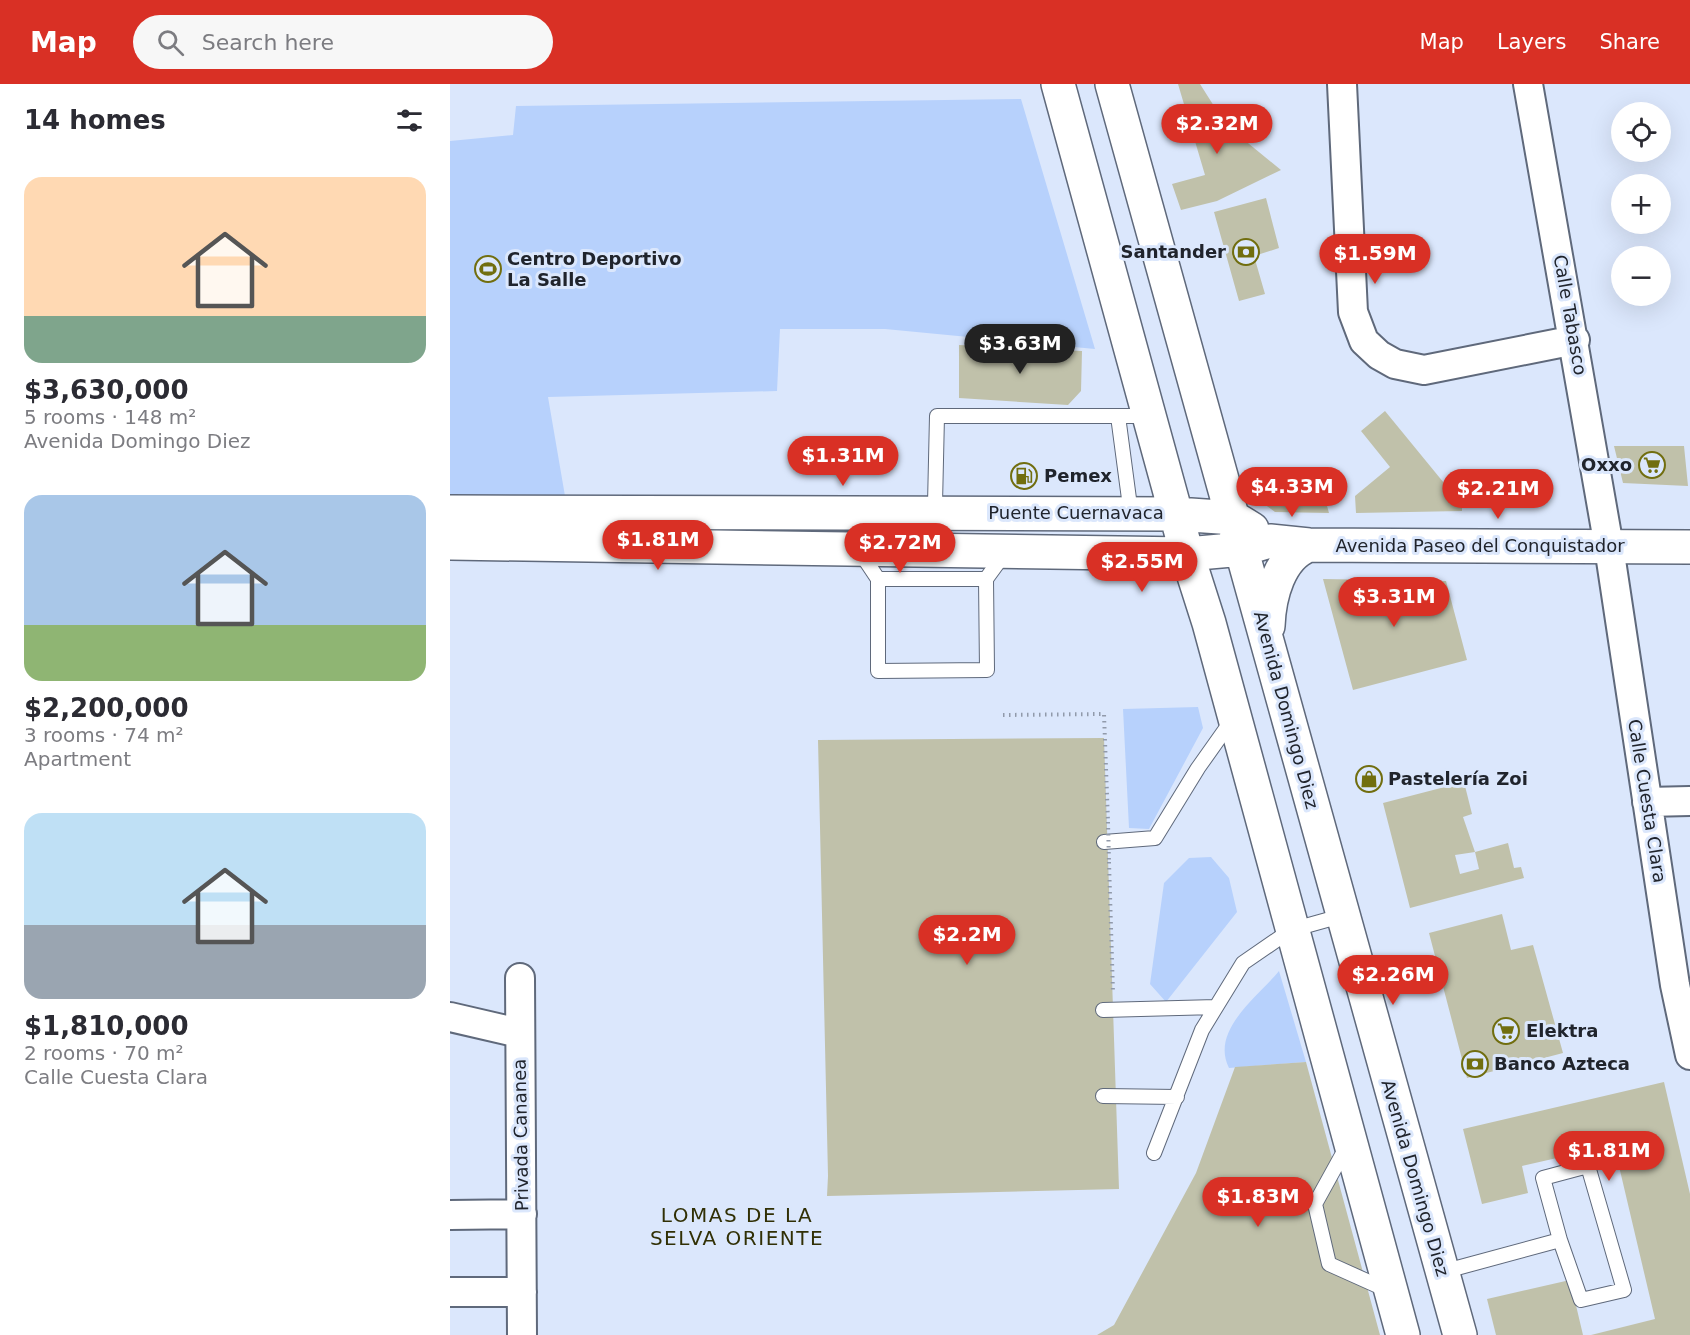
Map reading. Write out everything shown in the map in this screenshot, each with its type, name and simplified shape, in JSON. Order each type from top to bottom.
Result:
[{"type":"main road","points":[[1058,84],[1134,416],[1176,514],[1209,623],[1402,1335]]},
{"type":"main road","name":"Avenida Domingo Diez","points":[[1113,84],[1221,472],[1249,536],[1271,654],[1341,916],[1460,1335]]},
{"type":"main road","points":[[1221,472],[1233,488],[1260,513],[1309,545]]},
{"type":"main road","name":"Puente Cuernavaca","points":[[450,512],[1176,514],[1249,536]]},
{"type":"main road","points":[[766,547],[756,542],[753,537],[755,525],[767,513]]},
{"type":"main road","name":"Avenida Paseo del Conquistador","points":[[1249,536],[1309,545],[1690,547]]},
{"type":"main road","name":"Puente Cuernavaca","points":[[450,543],[1085,550],[1187,554],[1249,536]]},
{"type":"main road","points":[[1271,654],[1268,635],[1272,596],[1287,563],[1297,550],[1309,545]]},
{"type":"main road","points":[[1085,550],[1158,571],[1183,590],[1209,623]]},
{"type":"street","points":[[1342,84],[1353,312],[1364,341],[1395,364],[1424,370],[1575,340]]},
{"type":"street","name":"Calle Tabasco","points":[[1528,84],[1575,340],[1609,547]]},
{"type":"street","name":"Calle Cuesta Clara","points":[[1609,547],[1675,985],[1690,1055]]},
{"type":"street","points":[[1647,802],[1690,801]]},
{"type":"street","name":"Privada Cananea","points":[[520,978],[522,1335]]},
{"type":"street","points":[[450,1017],[519,1032]]},
{"type":"street","points":[[450,1215],[522,1214]]},
{"type":"street","points":[[450,1292],[522,1292]]},
{"type":"lane","points":[[934,548],[938,416],[1134,416],[1131,514]]},
{"type":"lane","points":[[858,548],[878,579],[878,671],[987,670],[986,579],[1007,550]]},
{"type":"lane","points":[[878,579],[986,579]]},
{"type":"lane","points":[[1104,842],[1155,838],[1198,768],[1234,717]]},
{"type":"lane","points":[[1154,1153],[1202,1030],[1243,963],[1291,930],[1341,916]]},
{"type":"lane","points":[[1103,1010],[1216,1006]]},
{"type":"lane","points":[[1103,1096],[1177,1097]]},
{"type":"lane","points":[[1349,1142],[1315,1204],[1329,1264],[1391,1292]]},
{"type":"lane","points":[[1588,1166],[1624,1290],[1581,1300],[1560,1240],[1543,1178],[1588,1166]]},
{"type":"lane","points":[[1442,1272],[1560,1240]]},
{"type":"path","points":[[1003,715],[1104,714],[1113,993]]},
{"type":"shaded area","points":[[1021,99],[1095,349],[885,329],[780,329],[777,391],[548,397],[565,496],[450,498],[450,141],[513,135],[516,106]]},
{"type":"shaded area","points":[[1198,707],[1203,728],[1149,829],[1129,828],[1123,709]]},
{"type":"shaded area","points":[[1211,857],[1229,878],[1237,912],[1166,1002],[1150,984],[1164,883],[1189,858]]},
{"type":"shaded area","points":[[1279,971],[1306,1062],[1229,1068],[1225,1054],[1226,1040],[1231,1027],[1249,1003]]},
{"type":"building","points":[[1178,84],[1200,84],[1226,125],[1281,170],[1217,201],[1181,210],[1172,184],[1205,175]]},
{"type":"building","name":"Santander","points":[[1266,198],[1279,248],[1254,256],[1265,294],[1239,301],[1214,212]]},
{"type":"building","points":[[959,345],[1082,351],[1081,391],[1068,405],[959,398]]},
{"type":"building","points":[[1385,411],[1462,505],[1462,511],[1356,513],[1355,496],[1390,467],[1361,431]]},
{"type":"building","name":"Oxxo","points":[[1614,446],[1684,446],[1688,486],[1623,483]]},
{"type":"building","points":[[1318,474],[1329,513],[1275,512],[1260,501],[1253,489],[1297,487]]},
{"type":"building","points":[[1323,579],[1446,581],[1467,660],[1353,690]]},
{"type":"building","points":[[1104,738],[1119,1189],[827,1196],[818,740]]},
{"type":"building","points":[[1464,782],[1472,814],[1463,817],[1475,852],[1508,843],[1514,868],[1521,867],[1524,878],[1410,908],[1383,803]],"holes":[[[1475,852],[1479,869],[1460,874],[1455,855]]]},
{"type":"building","points":[[1502,914],[1511,950],[1533,945],[1563,1053],[1467,1078],[1429,933]]},
{"type":"building","points":[[1306,1062],[1380,1335],[1097,1335],[1114,1325],[1196,1173],[1235,1067]]},
{"type":"building","points":[[1664,1082],[1690,1194],[1690,1335],[1591,1335],[1655,1319],[1614,1145],[1522,1166],[1528,1193],[1482,1204],[1463,1129]]},
{"type":"building","points":[[1570,1280],[1583,1335],[1496,1335],[1487,1299]]},
{"type":"place","name":"Santander","points":[[1246,252]]},
{"type":"place","name":"Centro Deportivo La Salle","points":[[488,269]]},
{"type":"place","name":"Oxxo","points":[[1652,465]]},
{"type":"place","name":"Pemex","points":[[1024,476]]},
{"type":"place","name":"Pastelería Zoi","points":[[1369,779]]},
{"type":"place","name":"Elektra","points":[[1506,1031]]},
{"type":"place","name":"Banco Azteca","points":[[1475,1064]]},
{"type":"district","name":"LOMAS DE LA SELVA ORIENTE","points":[[737,1226]]}]
